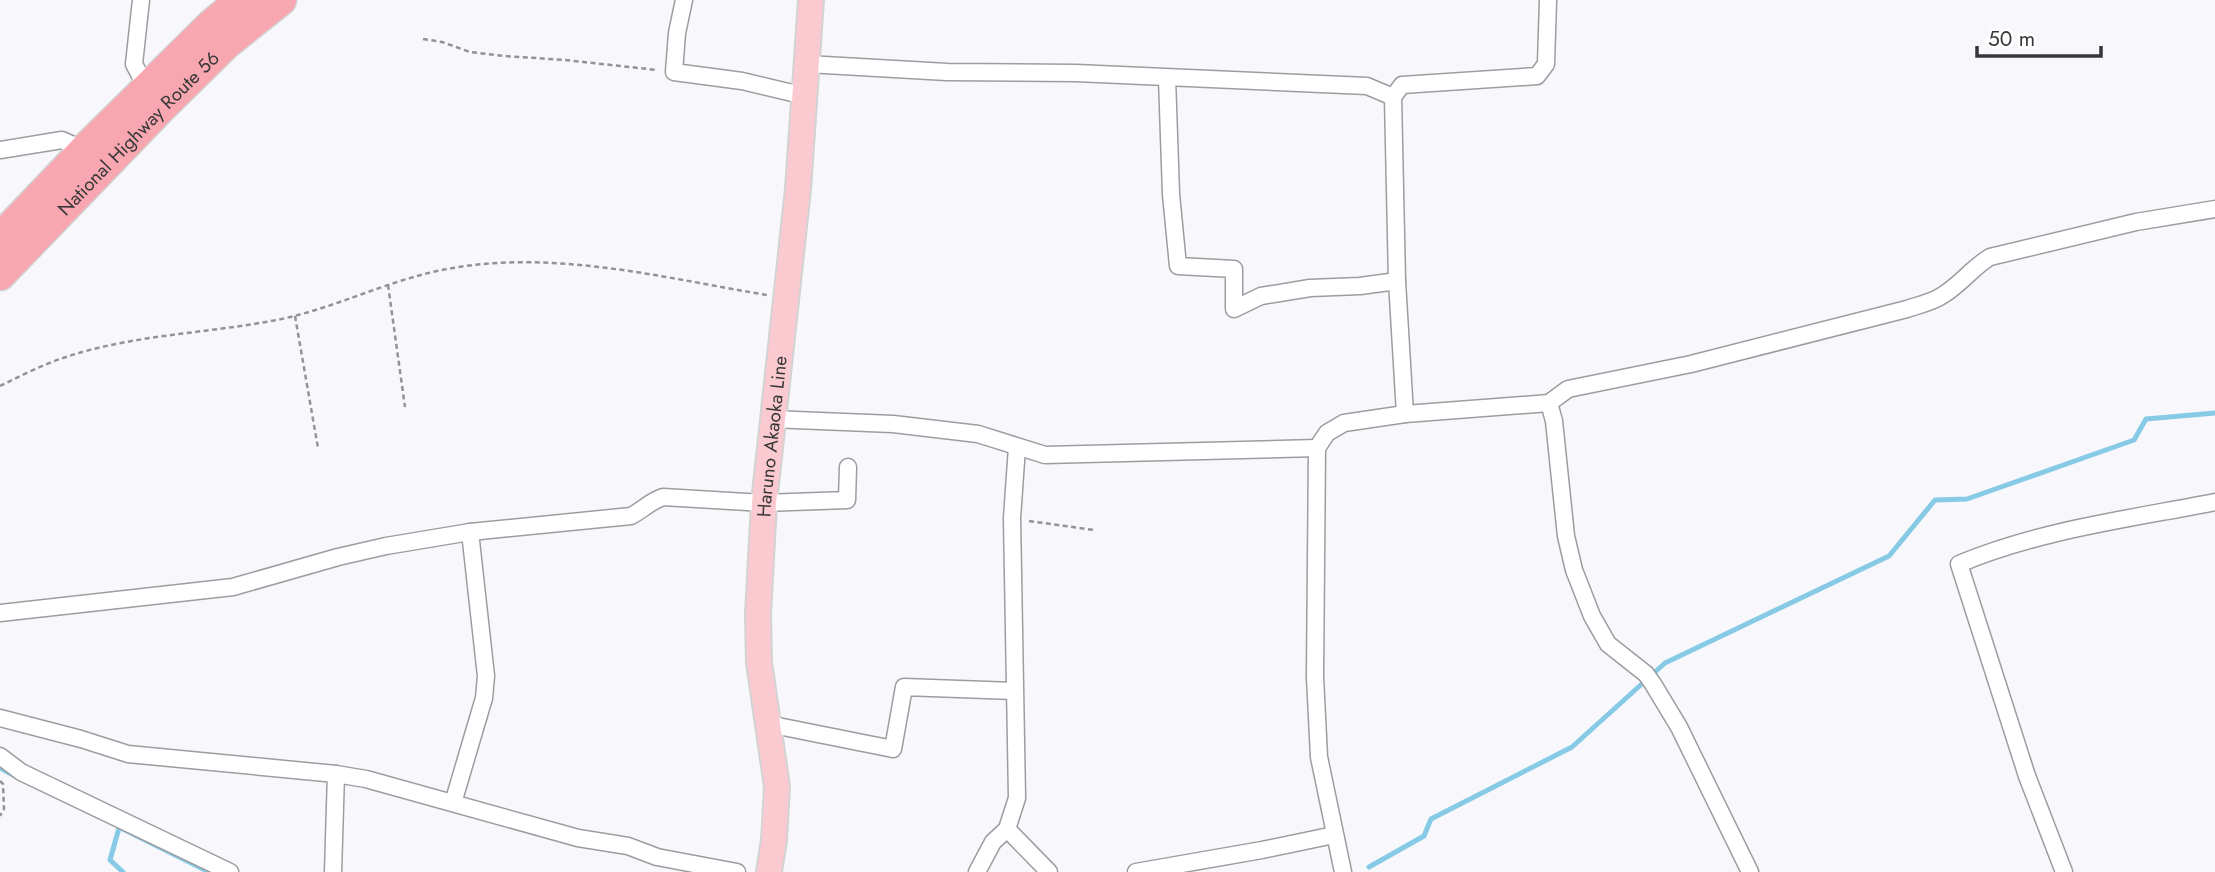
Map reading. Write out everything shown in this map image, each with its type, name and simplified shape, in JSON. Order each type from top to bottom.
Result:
[{"type":"highway","name":"National Highway Route 56","points":[[0,238],[84,150],[212,24],[241,0]]},
{"type":"highway","name":"National Highway Route 56","points":[[0,275],[226,44],[281,0]]},
{"type":"main road","name":"Haruno Akaoka Line","points":[[769,872],[775,840],[776,788],[759,662],[758,614],[771,419],[786,298],[811,0]]},
{"type":"street","points":[[141,0],[134,64],[147,89]]},
{"type":"street","points":[[684,0],[677,33],[674,72],[742,81],[805,96]]},
{"type":"street","points":[[1405,414],[1397,281],[1393,97],[1402,85],[1537,76],[1546,64],[1548,0]]},
{"type":"street","points":[[807,64],[947,72],[1076,74],[1367,86],[1393,97]]},
{"type":"street","points":[[1167,78],[1171,194],[1178,265],[1234,269],[1234,309],[1261,296],[1310,288],[1397,281]]},
{"type":"street","points":[[0,150],[62,140],[84,150]]},
{"type":"street","points":[[1343,872],[1319,757],[1315,677],[1317,448],[1327,433],[1344,423],[1405,414],[1549,402],[1568,388],[1690,364],[1907,309],[1941,297],[1963,280],[1973,267],[1990,257],[2136,222],[2215,209]]},
{"type":"street","points":[[1549,402],[1554,421],[1566,536],[1574,570],[1592,615],[1608,644],[1650,679],[1679,727],[1750,872]]},
{"type":"street","points":[[771,419],[893,424],[978,434],[1045,455],[1317,448]]},
{"type":"street","points":[[977,872],[993,842],[1007,829],[1017,798],[1012,518],[1017,447]]},
{"type":"street","points":[[0,614],[233,587],[338,557],[470,532],[631,516],[650,502],[663,497],[764,503],[847,500],[848,467]]},
{"type":"street","points":[[2064,872],[2026,776],[1959,564],[1993,550],[2065,530],[2215,502]]},
{"type":"street","points":[[453,803],[484,698],[486,676],[470,532]]},
{"type":"street","points":[[768,724],[893,749],[904,687],[1014,691]]},
{"type":"street","points":[[0,718],[128,754],[366,779],[578,838],[628,846],[657,857],[737,872]]},
{"type":"street","points":[[0,756],[21,772],[230,872]]},
{"type":"street","points":[[333,872],[336,774]]},
{"type":"street","points":[[1007,829],[1049,872]]},
{"type":"street","points":[[1136,872],[1334,835]]},
{"type":"path","points":[[423,38],[470,52],[674,72]]},
{"type":"path","points":[[0,386],[62,358],[128,341],[295,316],[353,299],[412,276],[454,267],[507,262],[602,267],[786,298]]},
{"type":"path","points":[[388,285],[405,407]]},
{"type":"path","points":[[295,316],[318,448]]},
{"type":"path","points":[[1012,518],[1094,530]]},
{"type":"path","points":[[0,781],[3,784],[4,809],[0,816]]},
{"type":"waterway","points":[[1369,867],[1424,836],[1431,819],[1572,747],[1665,663],[1889,556],[1935,500],[1967,499],[2134,440],[2146,419],[2215,413]]},
{"type":"waterway","points":[[0,768],[13,775]]},
{"type":"waterway","points":[[119,827],[209,872]]},
{"type":"waterway","points":[[119,828],[110,860],[123,872]]}]
